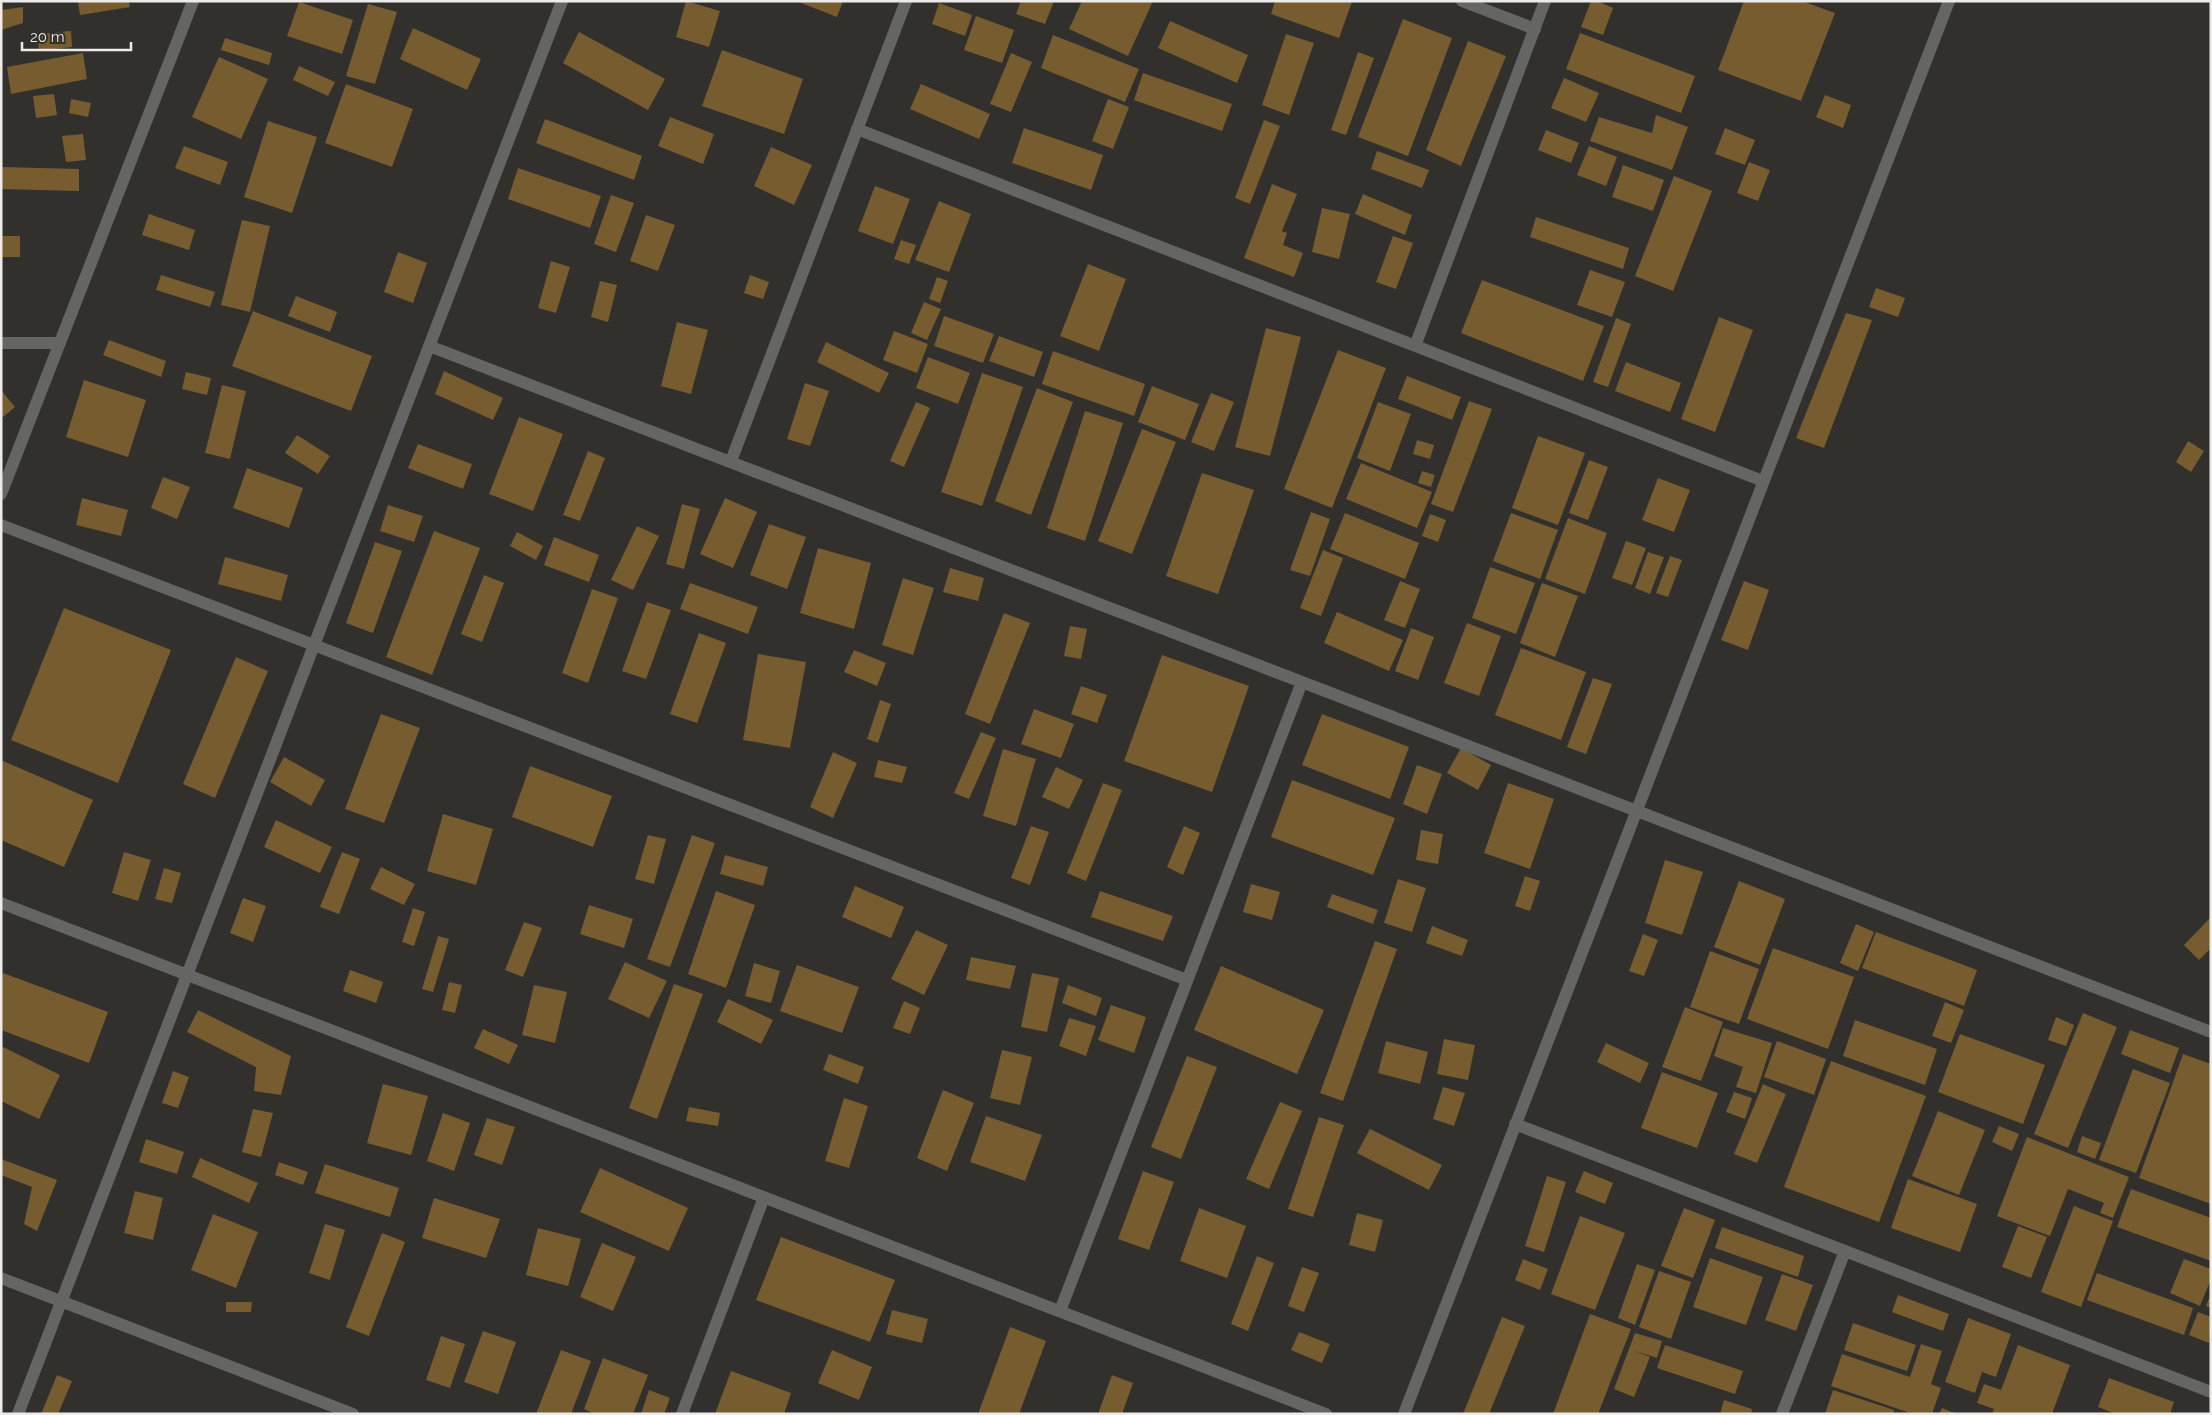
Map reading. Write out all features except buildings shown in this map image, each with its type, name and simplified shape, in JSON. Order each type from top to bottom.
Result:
[{"type":"street","points":[[1,494],[193,1]]},
{"type":"street","points":[[18,1414],[562,1]]},
{"type":"street","points":[[731,461],[906,1]]},
{"type":"street","points":[[1462,1],[1535,29]]},
{"type":"street","points":[[1416,346],[1545,1]]},
{"type":"street","points":[[1404,1414],[1949,1]]},
{"type":"street","points":[[857,129],[1763,482]]},
{"type":"street","points":[[1,343],[60,343]]},
{"type":"street","points":[[429,346],[2211,1032]]},
{"type":"street","points":[[1,525],[1187,980]]},
{"type":"street","points":[[1060,1311],[1302,682]]},
{"type":"street","points":[[1,903],[1326,1414]]},
{"type":"street","points":[[1515,1124],[2211,1392]]},
{"type":"street","points":[[682,1414],[764,1197]]},
{"type":"street","points":[[1782,1414],[1845,1251]]},
{"type":"street","points":[[1,1278],[353,1414]]}]
